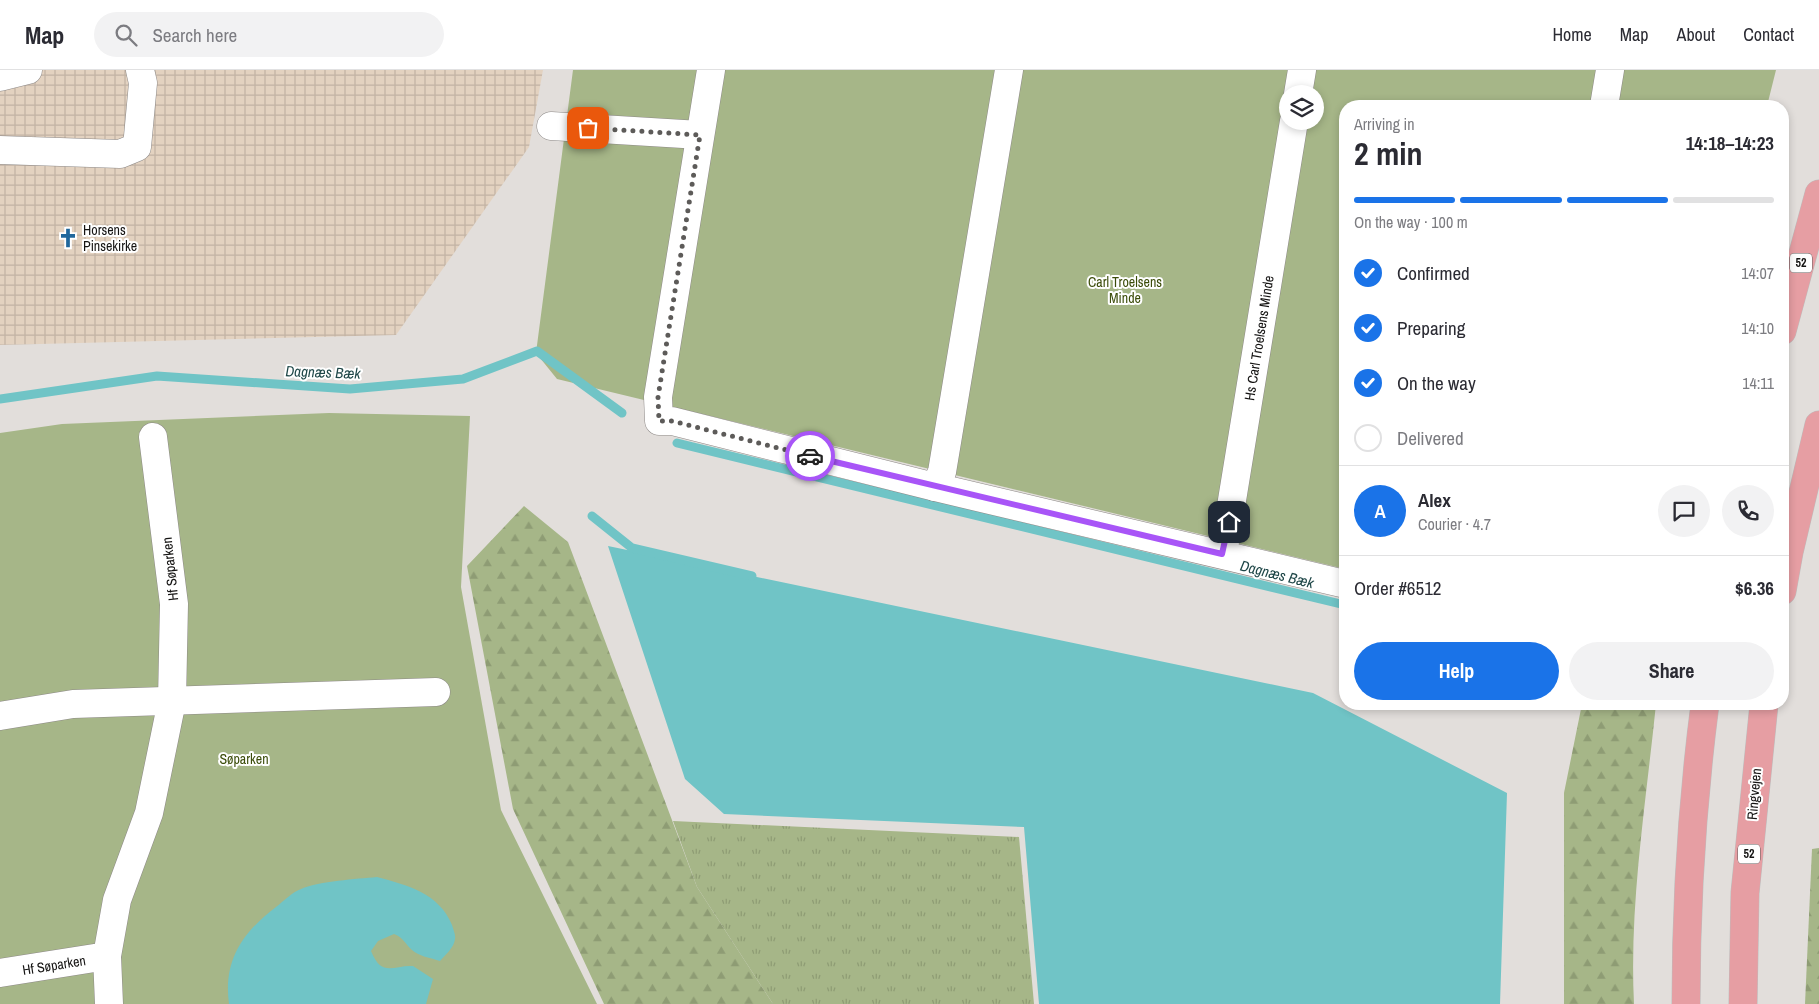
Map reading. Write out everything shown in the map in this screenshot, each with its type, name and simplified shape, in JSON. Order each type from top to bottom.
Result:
[{"type":"main road","name":"52","points":[[1789,305],[1819,194]]},
{"type":"main road","points":[[1789,552],[1819,425]]},
{"type":"main road","points":[[1686,1004],[1686,928],[1690,855],[1696,770],[1704,710]]},
{"type":"main road","name":"Ringvejen","points":[[1743,1004],[1746,893],[1763,710]]},
{"type":"lane","points":[[0,77],[28,70]]},
{"type":"lane","points":[[0,150],[120,154],[137,147],[143,83],[140,70]]},
{"type":"lane","points":[[711,70],[658,397],[659,421],[672,421],[935,487],[1339,583]]},
{"type":"lane","points":[[935,487],[942,472],[1009,70]]},
{"type":"lane","points":[[1300,85],[1302,70]]},
{"type":"lane","points":[[1605,100],[1610,70]]},
{"type":"lane","points":[[551,126],[700,135]]},
{"type":"lane","name":"Hs Carl Troelsens Minde","points":[[1222,554],[1293,130]]},
{"type":"lane","name":"Hf Søparken","points":[[109,1004],[107,956],[117,900],[149,813],[172,702],[174,604],[154,437]]},
{"type":"lane","points":[[0,716],[74,704],[436,692]]},
{"type":"lane","name":"Hf Søparken","points":[[0,973],[107,956]]},
{"type":"shaded area","points":[[0,70],[543,70],[529,147],[396,335],[0,345]]},
{"type":"green space","name":"Carl Troelsens Minde","points":[[573,70],[1776,70],[1768,100],[1339,100],[1339,568],[557,379],[536,353]]},
{"type":"green space","name":"Søparken","points":[[329,413],[470,416],[461,587],[501,810],[597,1004],[0,1004],[0,433],[62,424]]},
{"type":"green space","points":[[524,506],[568,542],[697,887],[773,1004],[604,1004],[513,809],[467,566]]},
{"type":"green space","points":[[1581,710],[1655,710],[1636,891],[1633,966],[1634,1004],[1564,1004],[1564,793]]},
{"type":"green space","points":[[673,821],[1019,837],[1034,1004],[773,1004],[697,887]]},
{"type":"green space","points":[[1819,848],[1819,1004],[1805,1004],[1812,849]]},
{"type":"water","points":[[608,546],[1313,693],[1339,706],[1339,710],[1346,710],[1507,793],[1500,1004],[1039,1004],[1024,827],[724,814],[685,779]]},
{"type":"water","points":[[377,877],[400,883],[421,892],[439,905],[452,925],[455,936],[454,942],[440,961],[415,952],[394,934],[378,941],[371,951],[379,965],[389,968],[413,966],[433,979],[426,1004],[229,1004],[229,974],[238,948],[245,937],[264,917],[291,894],[309,886]]},
{"type":"waterway","name":"Dagnæs Bæk","points":[[0,399],[157,376],[350,389],[463,379],[537,351],[622,413]]},
{"type":"waterway","name":"Dagnæs Bæk","points":[[677,443],[1339,604]]},
{"type":"waterway","points":[[592,516],[632,548],[752,576]]},
{"type":"way so far","points":[[588,128],[700,135],[658,397],[659,421],[672,421],[810,456]]},
{"type":"place","name":"Horsens Pinsekirke","points":[[68,238]]},
{"type":"route","points":[[810,456],[1222,554],[1229,522]]}]
